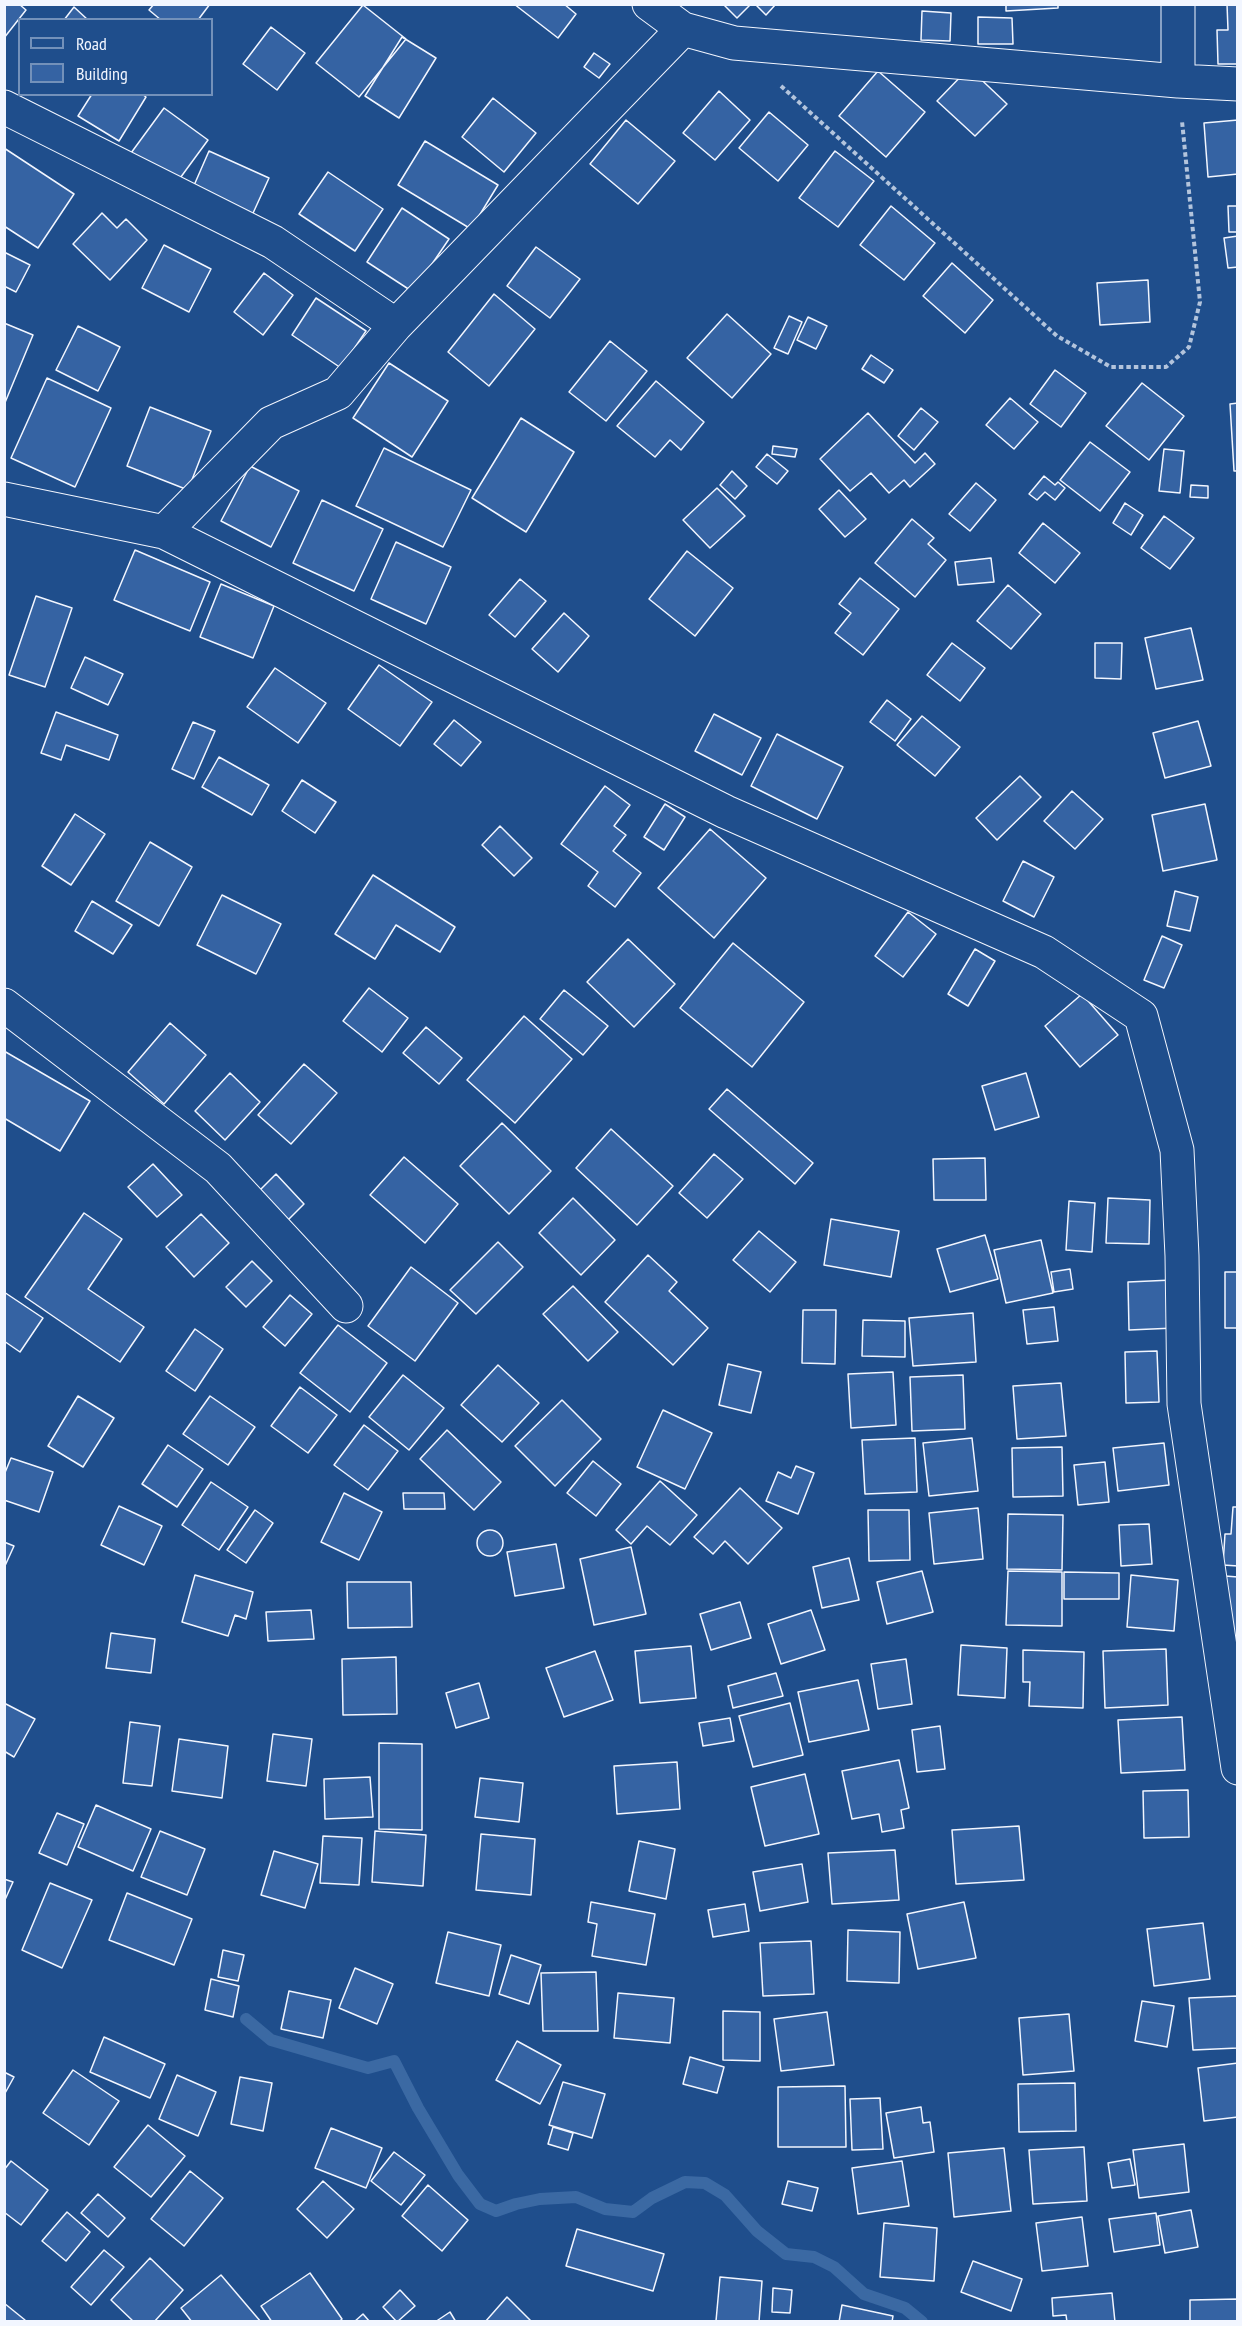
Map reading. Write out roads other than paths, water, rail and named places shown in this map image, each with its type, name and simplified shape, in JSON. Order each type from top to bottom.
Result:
[{"type":"street","points":[[649,4],[683,29],[734,43],[1178,81],[1238,84]]},
{"type":"street","points":[[1178,4],[1178,81]]},
{"type":"street","points":[[164,532],[271,423],[338,393],[396,325],[683,29]]},
{"type":"street","points":[[4,107],[273,242],[396,325]]},
{"type":"street","points":[[4,499],[164,532],[726,812],[1044,952],[1141,1016],[1177,1150],[1182,1256],[1184,1404],[1238,1768]]},
{"type":"street","points":[[4,1005],[218,1168],[346,1306]]},
{"type":"waterway","points":[[246,2019],[271,2040],[368,2068],[394,2061],[418,2108],[458,2175],[480,2204],[496,2211],[540,2199],[576,2197],[605,2209],[633,2212],[652,2198],[685,2182],[705,2183],[725,2195],[757,2231],[786,2254],[814,2257],[834,2267],[864,2294],[905,2308],[922,2322]]}]
